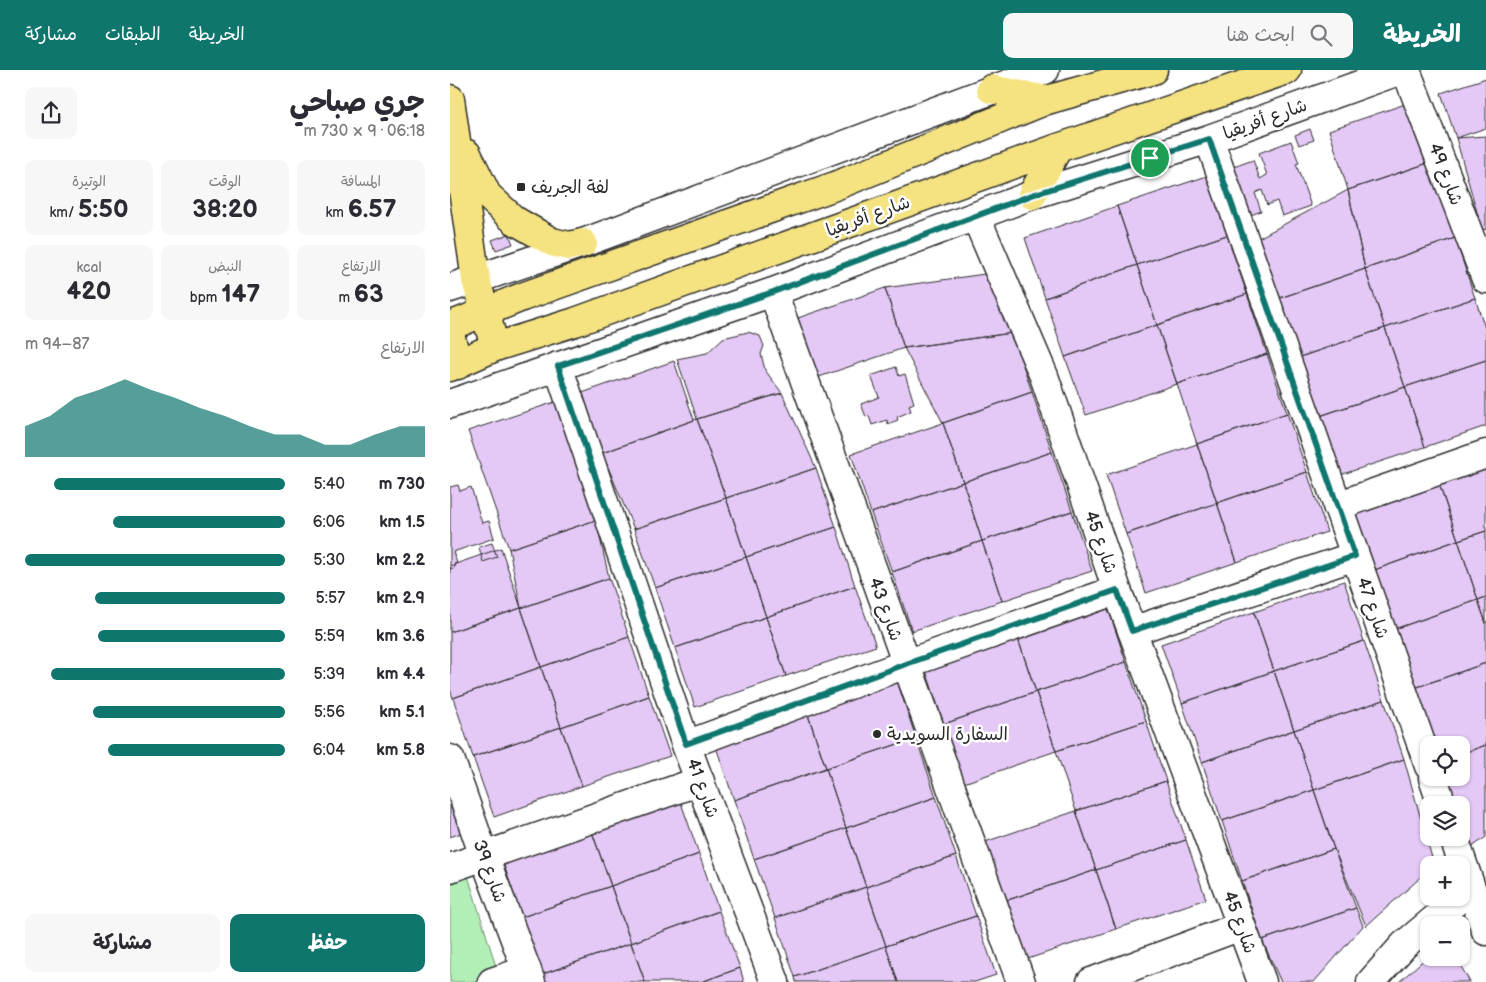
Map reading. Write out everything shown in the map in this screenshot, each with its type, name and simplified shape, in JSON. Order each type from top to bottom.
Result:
[{"type":"main road","points":[[450,326],[834,186],[1047,100],[1153,70]]},
{"type":"main road","name":"شارع أفريقيا","points":[[454,366],[495,347],[574,322],[1058,148],[1288,70]]},
{"type":"main road","points":[[991,89],[1047,100]]},
{"type":"main road","points":[[450,99],[476,280],[495,347]]},
{"type":"main road","points":[[456,131],[487,196],[514,220],[552,242],[569,246],[583,243]]},
{"type":"main road","points":[[1032,195],[1058,148]]},
{"type":"main road","points":[[450,334],[454,366]]},
{"type":"street","points":[[450,288],[583,243],[1045,70]]},
{"type":"street","name":"شارع أفريقيا","points":[[450,404],[773,292],[1032,195],[1209,139],[1401,70]]},
{"type":"street","name":"شارع 49","points":[[1406,70],[1486,279]]},
{"type":"street","name":"شارع 47","points":[[1209,139],[1420,740]]},
{"type":"street","name":"شارع 45","points":[[976,217],[1044,376],[1117,590],[1262,982]]},
{"type":"street","name":"شارع 43","points":[[773,292],[1021,982]]},
{"type":"street","name":"شارع 41","points":[[558,366],[686,744],[775,982]]},
{"type":"street","points":[[1337,506],[1486,454]]},
{"type":"street","points":[[1132,631],[1355,556]]},
{"type":"street","points":[[686,744],[1117,590]]},
{"type":"street","name":"شارع 39","points":[[450,759],[529,976]]},
{"type":"street","points":[[450,868],[700,781]]},
{"type":"street","points":[[1470,890],[1486,931]]},
{"type":"street","points":[[1371,982],[1404,945],[1451,906]]},
{"type":"street","points":[[1091,982],[1123,976],[1241,926]]},
{"type":"street","points":[[492,982],[529,976]]},
{"type":"green space","points":[[468,876],[499,976],[480,982],[450,982],[450,881]]},
{"type":"building","points":[[1486,78],[1486,128],[1456,138],[1441,93]]},
{"type":"building","points":[[1414,101],[1434,161],[1348,190],[1329,130]]},
{"type":"building","points":[[1310,129],[1314,140],[1299,145],[1295,135]]},
{"type":"building","points":[[1486,136],[1486,229],[1482,230],[1456,138]]},
{"type":"building","points":[[1291,141],[1299,163],[1296,164],[1311,206],[1282,216],[1277,201],[1267,205],[1262,190],[1255,193],[1261,211],[1246,217],[1228,169],[1253,160],[1260,179],[1267,175],[1259,153]]},
{"type":"building","points":[[1434,161],[1455,238],[1365,269],[1348,190]]},
{"type":"building","points":[[1207,176],[1227,235],[1137,265],[1117,206]]},
{"type":"building","points":[[1348,190],[1365,269],[1274,300],[1253,241]]},
{"type":"building","points":[[1117,206],[1137,265],[1045,298],[1025,238]]},
{"type":"building","points":[[509,234],[513,244],[496,250],[492,240]]},
{"type":"building","points":[[1227,235],[1247,294],[1157,325],[1137,265]]},
{"type":"building","points":[[1455,238],[1475,298],[1385,328],[1365,269]]},
{"type":"building","points":[[1137,265],[1157,325],[1065,357],[1045,298]]},
{"type":"building","points":[[1365,269],[1385,328],[1294,359],[1274,300]]},
{"type":"building","points":[[992,273],[1012,333],[904,348],[885,288]]},
{"type":"building","points":[[885,288],[904,348],[813,379],[792,320]]},
{"type":"building","points":[[1247,294],[1267,354],[1177,384],[1157,325]]},
{"type":"building","points":[[1475,298],[1486,331],[1486,360],[1405,387],[1385,328]]},
{"type":"building","points":[[1157,325],[1177,384],[1086,415],[1065,357]]},
{"type":"building","points":[[1385,328],[1405,387],[1314,418],[1294,359]]},
{"type":"building","points":[[748,332],[760,336],[764,346],[761,354],[765,370],[782,393],[697,419],[677,359],[707,353],[723,338]]},
{"type":"building","points":[[1012,333],[1032,392],[943,423],[904,348]]},
{"type":"building","points":[[1267,354],[1287,413],[1197,444],[1177,384]]},
{"type":"building","points":[[1486,360],[1486,426],[1425,447],[1405,387]]},
{"type":"building","points":[[674,361],[694,420],[602,453],[582,393]]},
{"type":"building","points":[[896,367],[899,376],[905,374],[914,403],[909,405],[911,411],[897,417],[898,420],[888,424],[887,420],[872,425],[869,416],[866,417],[861,404],[879,397],[871,376]]},
{"type":"building","points":[[1405,387],[1425,447],[1334,477],[1314,418]]},
{"type":"building","points":[[1032,392],[1052,452],[963,482],[943,423]]},
{"type":"building","points":[[782,393],[816,468],[726,498],[697,419]]},
{"type":"building","points":[[555,402],[596,520],[509,549],[468,431]]},
{"type":"building","points":[[1287,413],[1307,472],[1217,503],[1197,444]]},
{"type":"building","points":[[697,419],[726,498],[634,529],[602,453]]},
{"type":"building","points":[[943,423],[963,482],[871,513],[851,454]]},
{"type":"building","points":[[1197,444],[1217,503],[1126,534],[1106,475]]},
{"type":"building","points":[[1052,452],[1072,511],[982,541],[963,482]]},
{"type":"building","points":[[1486,465],[1486,531],[1458,540],[1438,481]]},
{"type":"building","points":[[816,468],[836,527],[746,557],[726,498]]},
{"type":"building","points":[[1307,472],[1327,532],[1237,562],[1217,503]]},
{"type":"building","points":[[1438,481],[1458,540],[1366,573],[1345,514]]},
{"type":"building","points":[[963,482],[982,541],[892,572],[871,513]]},
{"type":"building","points":[[458,485],[460,491],[471,487],[482,523],[489,521],[494,538],[453,552],[457,563],[454,564],[455,567],[450,569],[450,487]]},
{"type":"building","points":[[726,498],[746,557],[655,588],[634,529]]},
{"type":"building","points":[[1217,503],[1237,562],[1146,593],[1126,534]]},
{"type":"building","points":[[1072,511],[1092,571],[1002,601],[982,541]]},
{"type":"building","points":[[596,520],[609,578],[521,608],[509,549]]},
{"type":"building","points":[[836,527],[855,586],[766,617],[746,557]]},
{"type":"building","points":[[1486,531],[1486,597],[1478,600],[1458,540]]},
{"type":"building","points":[[1458,540],[1478,600],[1386,632],[1366,573]]},
{"type":"building","points":[[982,541],[1002,601],[912,631],[892,572]]},
{"type":"building","points":[[492,543],[497,557],[483,562],[479,547]]},
{"type":"building","points":[[501,548],[521,608],[450,632],[450,566]]},
{"type":"building","points":[[746,557],[766,617],[675,648],[655,588]]},
{"type":"building","points":[[609,578],[629,637],[541,667],[521,608]]},
{"type":"building","points":[[1344,581],[1364,641],[1274,671],[1254,612]]},
{"type":"building","points":[[855,586],[876,646],[786,676],[766,617]]},
{"type":"building","points":[[1486,597],[1486,623],[1478,600]]},
{"type":"building","points":[[1478,600],[1486,623],[1486,663],[1406,691],[1386,632]]},
{"type":"building","points":[[1106,602],[1126,662],[1036,692],[1016,633]]},
{"type":"building","points":[[521,608],[541,667],[453,698],[450,689],[450,632]]},
{"type":"building","points":[[1254,612],[1274,671],[1182,703],[1161,644]]},
{"type":"building","points":[[766,617],[786,676],[695,707],[675,648]]},
{"type":"building","points":[[1016,633],[1036,692],[944,724],[924,665]]},
{"type":"building","points":[[629,637],[649,696],[561,727],[541,667]]},
{"type":"building","points":[[1364,641],[1384,700],[1294,730],[1274,671]]},
{"type":"building","points":[[1126,662],[1146,721],[1056,751],[1036,692]]},
{"type":"building","points":[[1486,663],[1486,745],[1470,751],[1470,736],[1425,736],[1406,691]]},
{"type":"building","points":[[541,667],[561,727],[473,757],[453,698]]},
{"type":"building","points":[[1274,671],[1294,730],[1202,762],[1182,703]]},
{"type":"building","points":[[896,678],[916,738],[826,768],[806,709]]},
{"type":"building","points":[[1036,692],[1056,751],[964,783],[944,724]]},
{"type":"building","points":[[649,696],[670,756],[582,786],[561,727]]},
{"type":"building","points":[[1384,700],[1404,759],[1314,790],[1294,730]]},
{"type":"building","points":[[806,709],[826,768],[734,800],[714,741]]},
{"type":"building","points":[[1146,721],[1166,781],[1076,811],[1056,751]]},
{"type":"building","points":[[561,727],[582,786],[494,817],[473,757]]},
{"type":"building","points":[[1294,730],[1314,790],[1222,821],[1202,762]]},
{"type":"building","points":[[916,738],[936,797],[846,828],[826,768]]},
{"type":"building","points":[[1486,745],[1486,837],[1468,850],[1466,846],[1470,846],[1470,796],[1445,796],[1441,786],[1470,786],[1470,751]]},
{"type":"building","points":[[1404,759],[1420,816],[1420,846],[1429,846],[1431,856],[1420,856],[1420,878],[1366,926],[1334,849],[1314,790]]},
{"type":"building","points":[[826,768],[846,828],[754,859],[734,800]]},
{"type":"building","points":[[1166,781],[1186,840],[1096,870],[1076,811]]},
{"type":"building","points":[[1314,790],[1334,849],[1242,881],[1222,821]]},
{"type":"building","points":[[679,797],[699,854],[611,886],[591,829]]},
{"type":"building","points":[[936,797],[956,856],[866,887],[846,828]]},
{"type":"building","points":[[450,802],[461,833],[450,837]]},
{"type":"building","points":[[1076,811],[1096,870],[1005,901],[985,842]]},
{"type":"building","points":[[846,828],[866,887],[775,918],[754,859]]},
{"type":"building","points":[[591,829],[611,886],[522,917],[502,860]]},
{"type":"building","points":[[1186,840],[1206,899],[1116,929],[1096,870]]},
{"type":"building","points":[[1334,849],[1356,908],[1262,940],[1242,881]]},
{"type":"building","points":[[699,854],[719,911],[631,943],[611,886]]},
{"type":"building","points":[[956,856],[976,916],[886,946],[866,887]]},
{"type":"building","points":[[1096,870],[1116,929],[1025,960],[1005,901]]},
{"type":"building","points":[[611,886],[631,943],[543,974],[522,917]]},
{"type":"building","points":[[866,887],[886,946],[795,977],[775,918]]},
{"type":"building","points":[[1356,908],[1363,926],[1314,982],[1281,982],[1262,940]]},
{"type":"building","points":[[719,911],[740,968],[701,982],[645,982],[631,943]]},
{"type":"building","points":[[976,916],[996,975],[975,982],[898,982],[886,946]]},
{"type":"building","points":[[631,943],[645,982],[545,982],[543,974]]},
{"type":"building","points":[[886,946],[898,982],[796,982],[795,977]]},
{"type":"building","points":[[1420,963],[1420,966],[1461,966],[1470,982],[1399,982]]},
{"type":"building","points":[[740,968],[744,982],[701,982]]},
{"type":"place","name":"لفة الجريف","points":[[521,187]]},
{"type":"place","name":"السفارة السويدية","points":[[877,734]]},
{"type":"route","points":[[1209,139],[1355,556],[1132,631],[1117,590],[686,744],[558,366],[773,292],[1032,195],[1150,158],[1209,139]]}]
